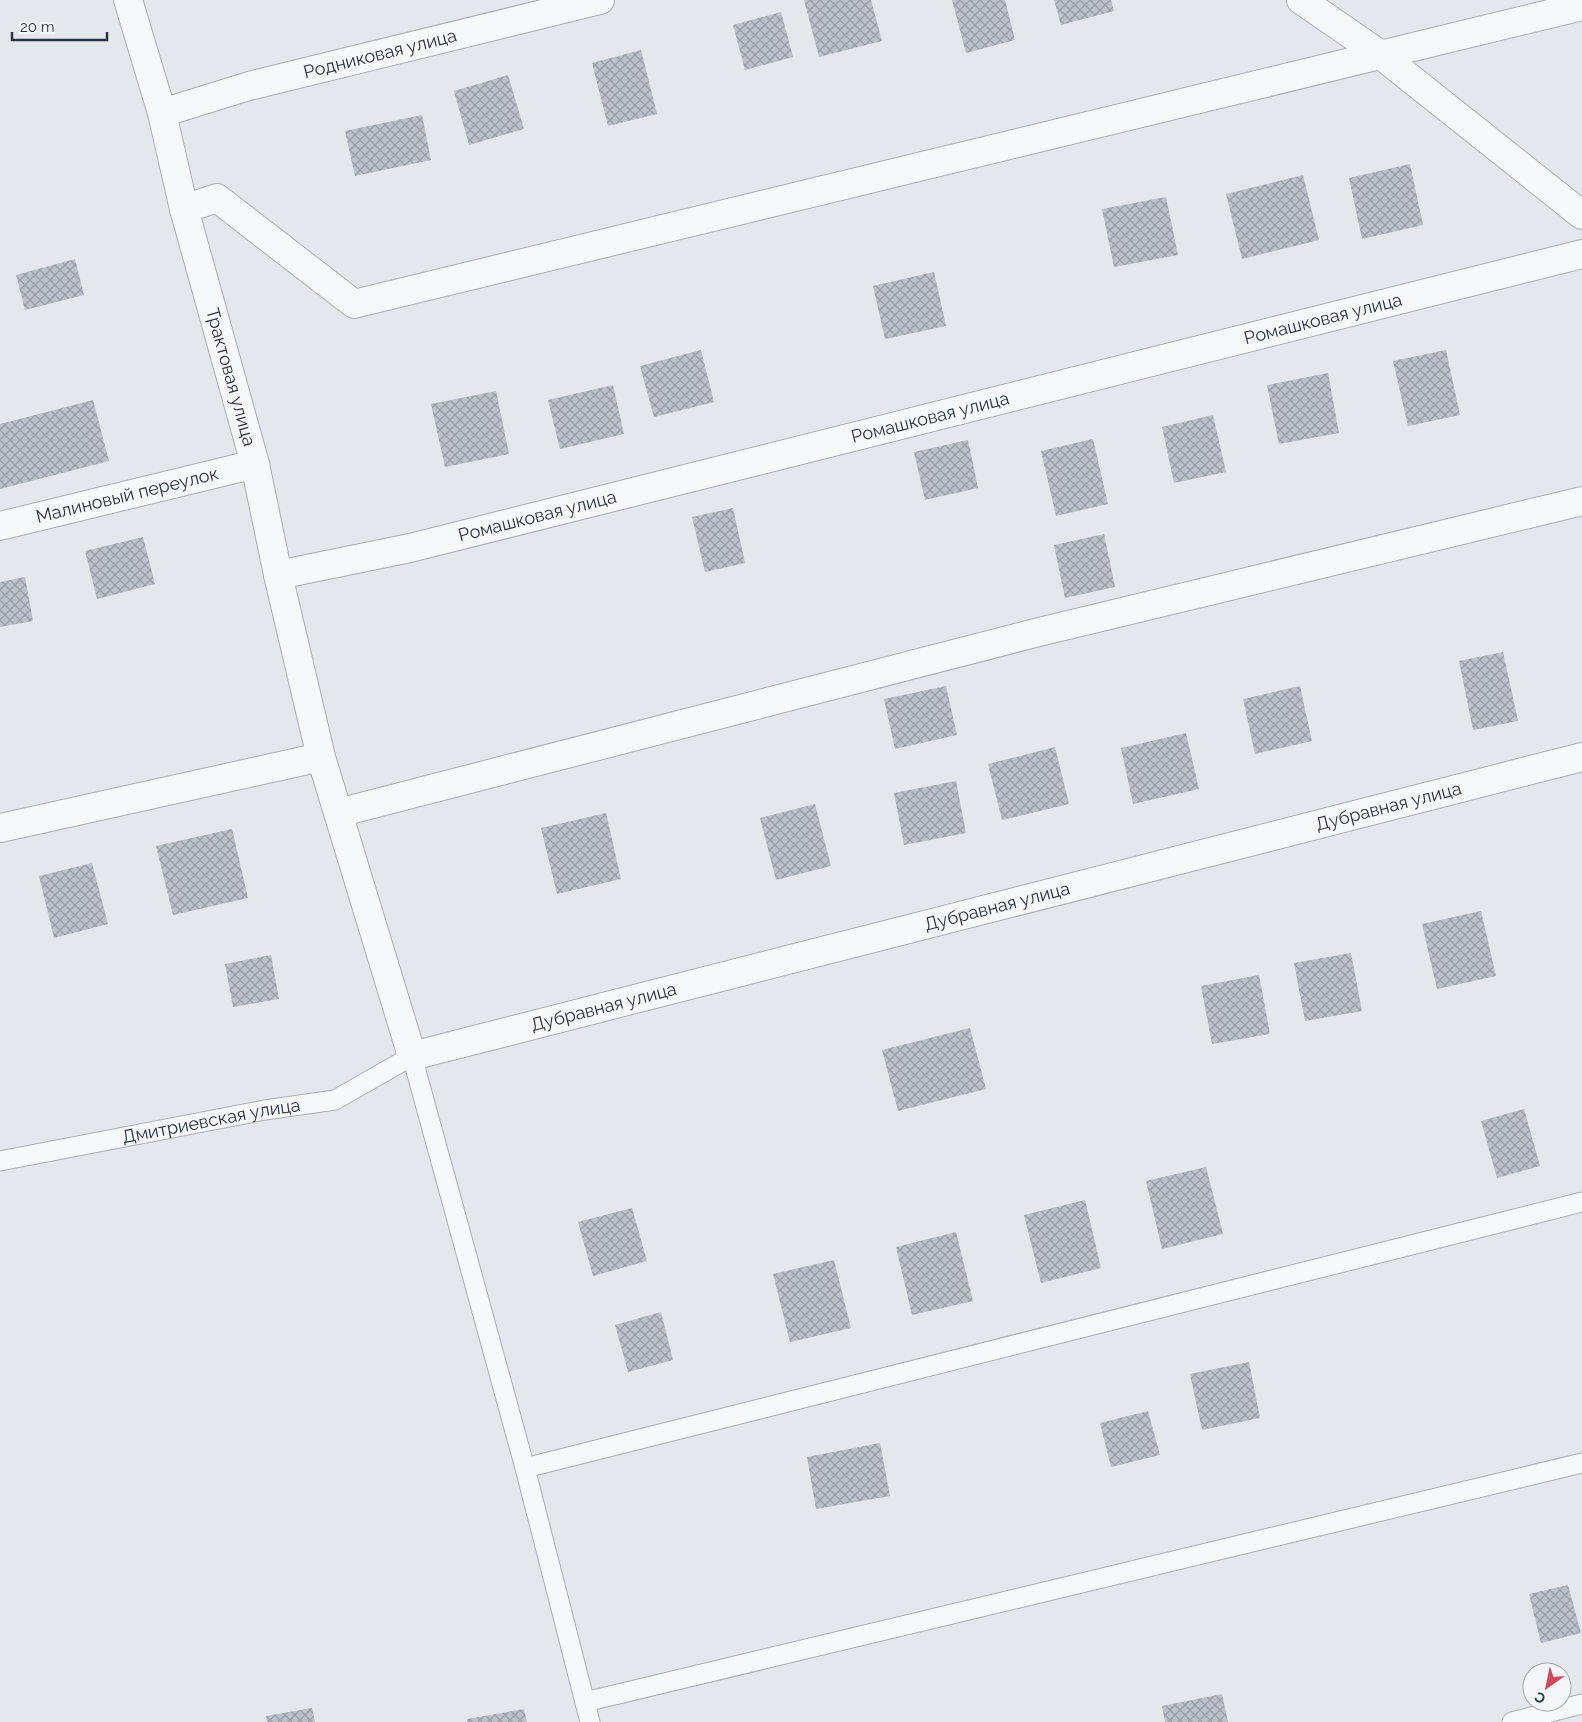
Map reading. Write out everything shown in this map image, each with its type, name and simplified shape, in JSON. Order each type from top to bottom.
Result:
[{"type":"street","name":"Трактовая улица","points":[[128,0],[162,113],[184,209],[255,464],[278,575],[321,757],[412,1056]]},
{"type":"street","name":"Родниковая улица","points":[[162,113],[249,86],[600,0]]},
{"type":"street","points":[[1301,0],[1382,55],[1582,215]]},
{"type":"street","points":[[184,209],[217,198],[354,304],[1582,6]]},
{"type":"street","name":"Ромашковая улица","points":[[278,575],[420,546],[1582,254]]},
{"type":"street","name":"Малиновый переулок","points":[[0,526],[255,464]]},
{"type":"street","points":[[338,813],[1035,633],[1582,501]]},
{"type":"street","points":[[0,828],[321,757]]},
{"type":"street","name":"Дубравная улица","points":[[412,1056],[1582,757]]},
{"type":"lane","name":"Дмитриевская улица","points":[[0,1161],[265,1110],[335,1100],[412,1056]]},
{"type":"lane","points":[[412,1056],[525,1468],[590,1722]]},
{"type":"lane","points":[[525,1468],[1582,1202]]},
{"type":"lane","points":[[585,1702],[1582,1463]]},
{"type":"lane","points":[[1512,1722],[1582,1704]]},
{"type":"building","points":[[804,0],[871,0],[882,41],[819,57]]},
{"type":"building","points":[[952,0],[1005,0],[1015,40],[966,53]]},
{"type":"building","points":[[1054,0],[1111,0],[1114,11],[1061,25]]},
{"type":"building","points":[[781,12],[793,57],[745,70],[733,25]]},
{"type":"building","points":[[641,50],[657,114],[608,126],[592,63]]},
{"type":"building","points":[[508,75],[524,129],[469,145],[454,91]]},
{"type":"building","points":[[422,115],[431,160],[355,176],[345,131]]},
{"type":"building","points":[[1410,164],[1423,225],[1362,239],[1349,178]]},
{"type":"building","points":[[1303,175],[1319,240],[1242,259],[1226,194]]},
{"type":"building","points":[[1166,197],[1178,255],[1114,267],[1102,209]]},
{"type":"building","points":[[75,259],[84,295],[25,310],[16,275]]},
{"type":"building","points":[[934,272],[946,326],[885,339],[873,286]]},
{"type":"building","points":[[701,350],[714,402],[654,417],[640,366]]},
{"type":"building","points":[[1446,350],[1460,415],[1408,426],[1393,361]]},
{"type":"building","points":[[1328,373],[1339,433],[1279,444],[1267,385]]},
{"type":"building","points":[[613,385],[624,434],[560,449],[548,400]]},
{"type":"building","points":[[496,391],[509,454],[445,467],[431,404]]},
{"type":"building","points":[[93,400],[109,461],[0,489],[0,424]]},
{"type":"building","points":[[1213,415],[1226,472],[1174,483],[1162,427]]},
{"type":"building","points":[[1093,439],[1108,504],[1056,516],[1041,451]]},
{"type":"building","points":[[968,440],[978,488],[925,500],[914,452]]},
{"type":"building","points":[[733,508],[745,563],[705,572],[692,517]]},
{"type":"building","points":[[1104,534],[1115,587],[1065,598],[1054,545]]},
{"type":"building","points":[[143,537],[155,584],[97,599],[85,551]]},
{"type":"building","points":[[25,577],[33,621],[0,627],[0,582]]},
{"type":"building","points":[[1503,652],[1518,721],[1473,730],[1459,661]]},
{"type":"building","points":[[946,686],[957,735],[895,749],[884,699]]},
{"type":"building","points":[[1300,686],[1312,741],[1255,754],[1243,699]]},
{"type":"building","points":[[1186,733],[1199,789],[1133,804],[1121,748]]},
{"type":"building","points":[[1055,747],[1069,804],[1002,820],[988,764]]},
{"type":"building","points":[[956,781],[966,833],[904,845],[894,793]]},
{"type":"building","points":[[815,804],[831,866],[776,880],[760,818]]},
{"type":"building","points":[[606,813],[621,879],[557,894],[541,828]]},
{"type":"building","points":[[232,829],[248,898],[173,915],[156,846]]},
{"type":"building","points":[[92,863],[108,924],[54,938],[39,876]]},
{"type":"building","points":[[1481,911],[1496,976],[1437,989],[1422,924]]},
{"type":"building","points":[[1351,953],[1362,1011],[1305,1021],[1294,963]]},
{"type":"building","points":[[271,955],[279,999],[233,1007],[225,964]]},
{"type":"building","points":[[1259,975],[1270,1034],[1212,1044],[1201,986]]},
{"type":"building","points":[[970,1028],[986,1089],[898,1111],[882,1050]]},
{"type":"building","points":[[1524,1109],[1540,1166],[1497,1178],[1481,1121]]},
{"type":"building","points":[[1206,1167],[1223,1234],[1162,1249],[1146,1181]]},
{"type":"building","points":[[1085,1200],[1101,1268],[1041,1283],[1024,1215]]},
{"type":"building","points":[[632,1208],[647,1261],[593,1276],[578,1222]]},
{"type":"building","points":[[956,1232],[973,1301],[912,1315],[896,1247]]},
{"type":"building","points":[[834,1260],[851,1328],[790,1342],[773,1274]]},
{"type":"building","points":[[661,1312],[673,1360],[628,1372],[615,1325]]},
{"type":"building","points":[[1249,1362],[1260,1418],[1202,1430],[1190,1374]]},
{"type":"building","points":[[1148,1411],[1160,1455],[1111,1467],[1100,1423]]},
{"type":"building","points":[[880,1443],[890,1496],[816,1509],[807,1457]]},
{"type":"building","points":[[1568,1585],[1581,1633],[1541,1643],[1529,1594]]},
{"type":"building","points":[[1222,1694],[1228,1722],[1165,1722],[1162,1706]]},
{"type":"building","points":[[312,1708],[315,1722],[267,1722],[266,1716]]},
{"type":"building","points":[[524,1709],[527,1722],[467,1722],[467,1719]]}]
